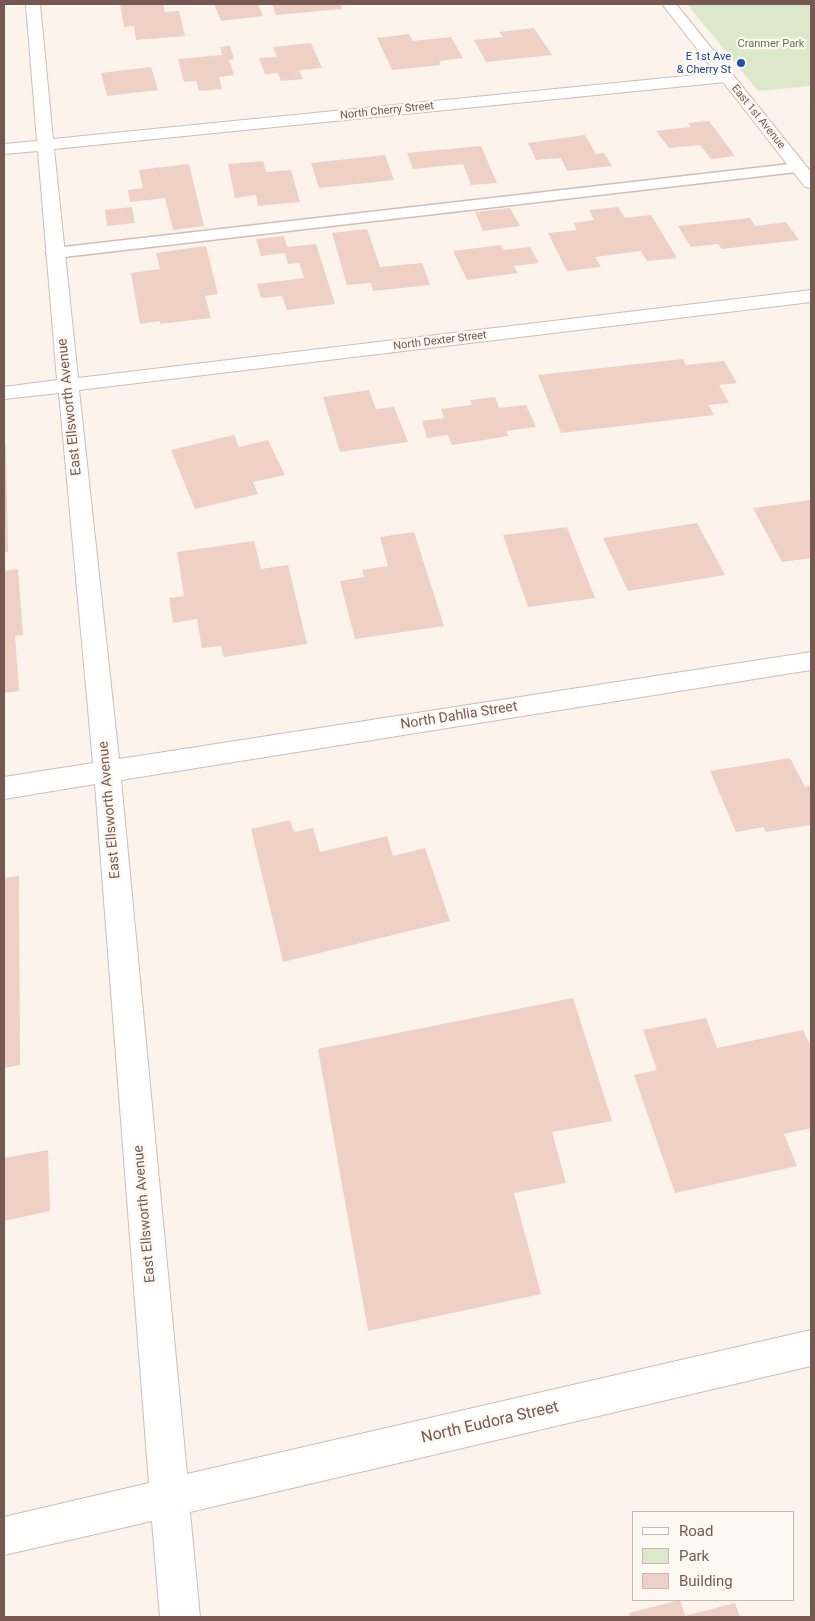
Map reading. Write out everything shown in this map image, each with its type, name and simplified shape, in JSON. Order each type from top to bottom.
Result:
[{"type":"street","name":"East Ellsworth Avenue","points":[[33,4],[47,145],[55,253],[107,771],[180,1617]]},
{"type":"street","name":"East 1st Avenue","points":[[668,4],[811,183]]},
{"type":"street","name":"North Cherry Street","points":[[4,149],[726,77]]},
{"type":"street","name":"North Dexter Street","points":[[4,394],[811,296]]},
{"type":"street","name":"North Dahlia Street","points":[[4,788],[811,661]]},
{"type":"street","name":"North Eudora Street","points":[[4,1536],[811,1348]]},
{"type":"lane","points":[[55,253],[799,168]]},
{"type":"green space","name":"Cranmer Park","points":[[687,4],[811,4],[811,86],[758,91]]},
{"type":"building","points":[[120,4],[163,4],[165,12],[179,11],[185,36],[136,40],[134,26],[124,27]]},
{"type":"building","points":[[214,4],[258,4],[263,16],[221,21]]},
{"type":"building","points":[[272,4],[340,4],[342,9],[276,15]]},
{"type":"building","points":[[534,28],[552,55],[486,62],[474,40],[503,37],[499,32]]},
{"type":"building","points":[[409,34],[413,41],[451,37],[463,58],[439,61],[441,65],[392,70],[377,38]]},
{"type":"building","points":[[311,43],[322,68],[299,70],[303,79],[281,81],[278,73],[265,74],[259,58],[277,57],[273,47]]},
{"type":"building","points":[[230,46],[234,59],[229,60],[234,75],[219,77],[222,89],[199,91],[196,81],[184,82],[178,59],[222,55],[220,47]]},
{"type":"building","points":[[151,67],[158,90],[107,96],[101,73]]},
{"type":"building","points":[[709,121],[735,156],[711,159],[700,145],[669,148],[656,131],[691,127],[688,123]]},
{"type":"building","points":[[585,135],[596,154],[604,153],[612,166],[567,171],[561,158],[536,160],[528,143]]},
{"type":"building","points":[[481,146],[497,183],[471,185],[463,164],[413,169],[407,153]]},
{"type":"building","points":[[385,155],[394,180],[319,188],[311,163]]},
{"type":"building","points":[[263,161],[266,172],[291,170],[300,202],[258,206],[256,195],[235,198],[228,164]]},
{"type":"building","points":[[189,164],[204,226],[173,230],[165,198],[130,202],[128,190],[143,188],[139,170]]},
{"type":"building","points":[[132,207],[135,223],[107,226],[105,210]]},
{"type":"building","points":[[618,207],[625,218],[651,215],[677,258],[647,261],[641,251],[595,257],[601,267],[567,271],[548,233],[577,230],[573,223],[594,220],[589,210]]},
{"type":"building","points":[[510,208],[520,226],[483,231],[475,212]]},
{"type":"building","points":[[750,218],[755,226],[786,222],[799,240],[722,249],[718,244],[691,247],[678,226]]},
{"type":"building","points":[[367,229],[380,267],[422,263],[430,285],[373,291],[371,283],[347,285],[332,233]]},
{"type":"building","points":[[284,236],[287,247],[316,244],[335,304],[287,310],[282,296],[261,298],[257,284],[304,278],[299,263],[288,264],[285,253],[261,256],[256,239]]},
{"type":"building","points":[[501,245],[504,250],[530,247],[539,263],[514,266],[518,273],[467,280],[453,251]]},
{"type":"building","points":[[206,246],[218,294],[205,296],[211,318],[160,324],[160,321],[140,324],[131,273],[160,269],[156,253]]},
{"type":"building","points":[[683,359],[686,365],[724,361],[737,383],[719,385],[729,403],[709,405],[714,415],[561,433],[538,375]]},
{"type":"building","points":[[369,390],[376,409],[394,407],[408,442],[340,452],[323,397]]},
{"type":"building","points":[[495,397],[499,408],[526,405],[536,427],[506,431],[509,436],[452,445],[448,435],[427,438],[422,421],[444,418],[441,409],[472,405],[470,400]]},
{"type":"building","points":[[234,435],[239,447],[268,440],[285,475],[253,482],[258,494],[195,509],[171,450]]},
{"type":"building","points":[[6,445],[8,552],[4,553],[4,446]]},
{"type":"building","points":[[811,500],[811,558],[782,562],[753,508]]},
{"type":"building","points":[[697,523],[725,575],[628,591],[603,538]]},
{"type":"building","points":[[567,527],[595,598],[528,607],[503,535]]},
{"type":"building","points":[[414,532],[444,626],[355,639],[340,581],[364,577],[362,570],[388,566],[380,537]]},
{"type":"building","points":[[254,541],[261,569],[288,565],[307,644],[224,657],[221,646],[202,648],[197,619],[173,623],[169,598],[184,596],[177,552]]},
{"type":"building","points":[[18,569],[23,635],[15,636],[19,691],[4,693],[4,571]]},
{"type":"building","points":[[790,758],[805,787],[811,786],[811,825],[766,832],[764,827],[736,832],[710,771]]},
{"type":"building","points":[[290,820],[294,832],[313,828],[320,852],[387,836],[393,856],[425,848],[450,921],[283,962],[251,829]]},
{"type":"building","points":[[19,876],[20,1065],[4,1068],[4,878]]},
{"type":"building","points":[[573,998],[612,1121],[552,1132],[566,1183],[514,1193],[541,1294],[368,1331],[318,1049]]},
{"type":"building","points":[[706,1018],[717,1048],[803,1030],[811,1047],[811,1128],[784,1134],[797,1166],[675,1193],[634,1075],[657,1070],[643,1030]]},
{"type":"building","points":[[48,1150],[50,1211],[4,1221],[4,1158]]},
{"type":"building","points":[[680,1601],[685,1616],[735,1603],[740,1617],[630,1617],[629,1613]]},
{"type":"place","name":"E 1st Ave & Cherry St","points":[[741,63]]}]
